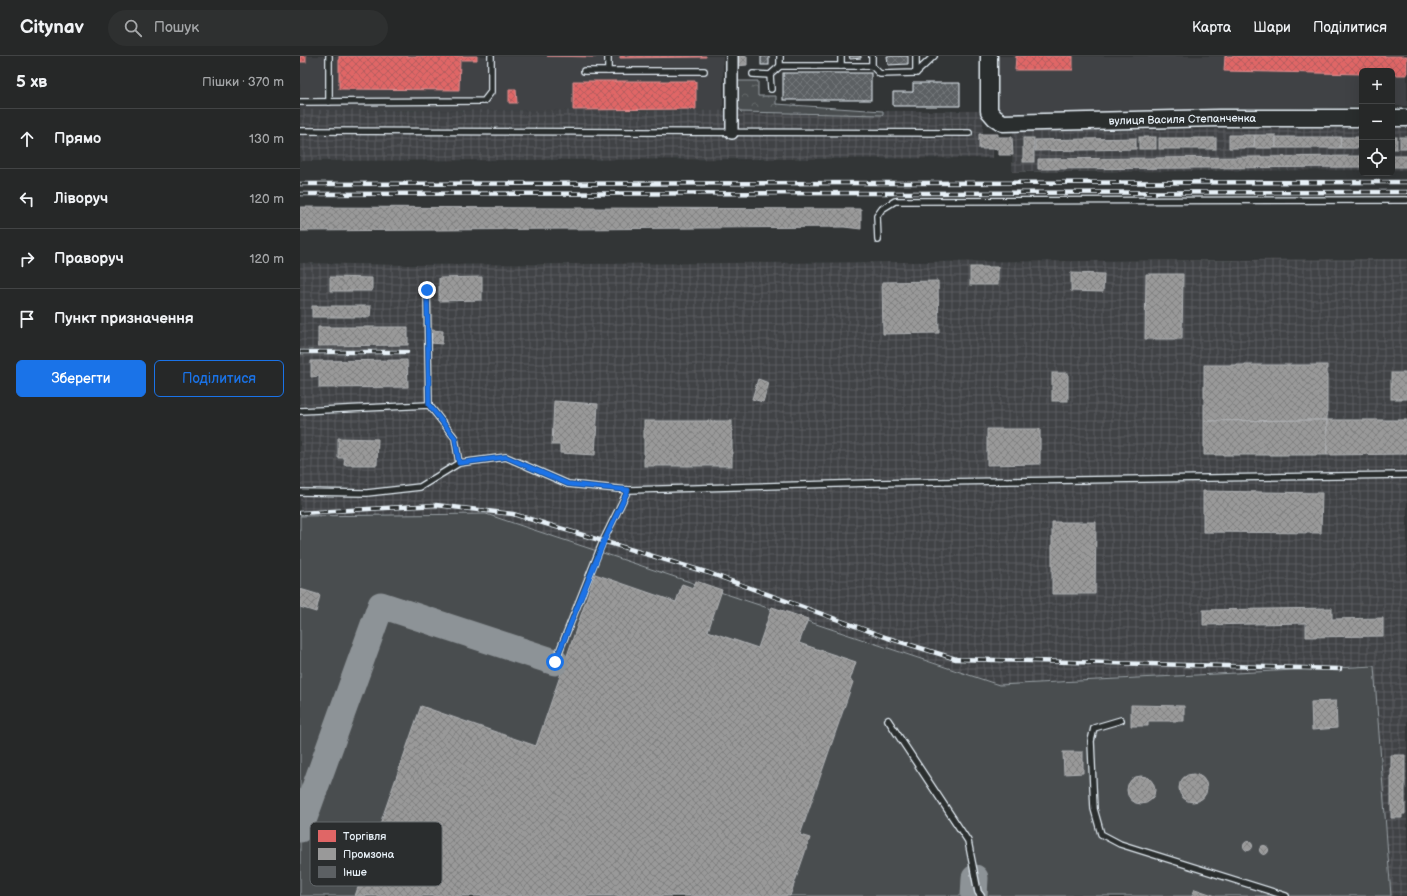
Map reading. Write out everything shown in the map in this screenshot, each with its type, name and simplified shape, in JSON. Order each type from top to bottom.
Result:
[{"type":"street","points":[[732,56],[732,133]]},
{"type":"street","name":"вулиця Василя Степанченка","points":[[989,56],[988,111],[994,118],[1003,123],[1359,118]]},
{"type":"street","points":[[1395,118],[1407,118]]},
{"type":"lane","points":[[328,56],[329,102]]},
{"type":"lane","points":[[300,102],[484,101],[490,92],[491,56]]},
{"type":"lane","points":[[608,56],[608,71]]},
{"type":"lane","points":[[780,56],[780,66]]},
{"type":"lane","points":[[841,56],[841,66]]},
{"type":"lane","points":[[872,56],[872,66]]},
{"type":"lane","points":[[916,56],[916,73]]},
{"type":"lane","points":[[753,74],[770,75],[780,66],[872,66],[880,74],[916,73],[934,56]]},
{"type":"lane","points":[[584,71],[704,71]]},
{"type":"lane","points":[[770,75],[771,88]]},
{"type":"lane","points":[[300,131],[969,133]]},
{"type":"lane","points":[[878,240],[877,216],[882,209],[895,201],[1407,200]]},
{"type":"lane","points":[[427,290],[429,405],[455,438],[459,463]]},
{"type":"lane","points":[[300,411],[429,405]]},
{"type":"lane","points":[[300,492],[367,493],[420,487],[459,463],[506,457],[568,484],[628,490],[871,483],[1407,475]]},
{"type":"lane","points":[[555,662],[604,541],[628,490]]},
{"type":"lane","points":[[888,720],[968,841],[978,892],[981,896]]},
{"type":"lane","points":[[1121,720],[1094,728],[1091,741],[1094,809],[1101,834],[1120,844],[1286,896]]},
{"type":"shaded area","points":[[300,56],[723,56],[723,111],[300,110]]},
{"type":"shaded area","points":[[994,56],[1407,56],[1407,106],[1395,106],[1395,68],[1359,68],[1359,107],[1004,117],[996,108]]},
{"type":"shaded area","points":[[300,110],[983,111],[983,132],[979,135],[979,149],[993,150],[993,158],[300,161]]},
{"type":"shaded area","points":[[1359,128],[1359,170],[1012,172],[1013,130]]},
{"type":"shaded area","points":[[1395,128],[1407,128],[1407,170],[1395,170]]},
{"type":"shaded area","points":[[1407,259],[1407,896],[300,896],[300,263],[408,265]]},
{"type":"green space","points":[[736,81],[758,81],[758,96],[776,96],[776,104],[883,111],[883,115],[741,112],[735,101]]},
{"type":"green space","points":[[486,514],[999,685],[1374,666],[1391,896],[300,896],[300,516]]},
{"type":"building: Торгівля","points":[[300,56],[306,56],[306,62],[300,62]]},
{"type":"building: Торгівля","points":[[339,56],[477,56],[477,60],[460,60],[459,90],[339,89]]},
{"type":"building: Торгівля","points":[[547,56],[596,56],[596,57]]},
{"type":"building: Торгівля","points":[[620,56],[706,56],[706,57],[620,58]]},
{"type":"building: Торгівля","points":[[1016,56],[1073,56],[1073,70],[1015,70]]},
{"type":"building: Торгівля","points":[[1225,56],[1407,56],[1407,75],[1395,75],[1395,68],[1359,68],[1359,74],[1224,71]]},
{"type":"building: Торгівля","points":[[573,81],[696,81],[696,109],[573,110]]},
{"type":"building: Торгівля","points":[[509,89],[516,89],[517,103],[509,103]]},
{"type":"building: Промзона","points":[[737,56],[747,56],[747,65],[737,66]]},
{"type":"building: Промзона","points":[[979,134],[998,134],[998,137],[1012,137],[1013,155],[999,155],[999,149],[979,149]]},
{"type":"building: Промзона","points":[[1229,135],[1255,135],[1254,148],[1229,148]]},
{"type":"building: Промзона","points":[[1255,135],[1276,135],[1276,148],[1254,148]]},
{"type":"building: Промзона","points":[[1139,137],[1156,137],[1156,149],[1139,149]]},
{"type":"building: Промзона","points":[[1276,137],[1341,137],[1340,148],[1276,148]]},
{"type":"building: Промзона","points":[[1341,137],[1359,137],[1359,148],[1340,148]]},
{"type":"building: Промзона","points":[[1395,137],[1397,137],[1397,149],[1395,149]]},
{"type":"building: Промзона","points":[[1400,137],[1407,137],[1407,148],[1400,148]]},
{"type":"building: Промзона","points":[[1023,138],[1034,138],[1034,162],[1023,162]]},
{"type":"building: Промзона","points":[[1136,138],[1136,149],[1035,151],[1035,140]]},
{"type":"building: Промзона","points":[[1159,138],[1216,138],[1216,149],[1159,149]]},
{"type":"building: Промзона","points":[[1359,156],[1359,167],[1038,169],[1038,159]]},
{"type":"building: Промзона","points":[[1395,156],[1407,156],[1407,167],[1395,167]]},
{"type":"building: Промзона","points":[[300,207],[861,209],[861,229],[844,227],[300,231]]},
{"type":"building: Промзона","points":[[970,267],[998,267],[998,285],[970,285]]},
{"type":"building: Промзона","points":[[1071,273],[1104,274],[1103,292],[1071,291]]},
{"type":"building: Промзона","points":[[1146,274],[1183,274],[1182,339],[1145,339]]},
{"type":"building: Промзона","points":[[330,277],[372,278],[372,291],[330,291]]},
{"type":"building: Промзона","points":[[482,277],[482,300],[439,301],[439,278]]},
{"type":"building: Промзона","points":[[938,281],[939,333],[883,334],[882,282]]},
{"type":"building: Промзона","points":[[312,306],[371,306],[370,317],[312,317]]},
{"type":"building: Промзона","points":[[318,327],[408,327],[408,345],[318,346]]},
{"type":"building: Промзона","points":[[432,330],[443,331],[442,344],[431,343]]},
{"type":"building: Промзона","points":[[407,360],[408,387],[319,388],[319,376],[311,377],[311,361]]},
{"type":"building: Промзона","points":[[1204,365],[1327,365],[1327,420],[1204,421]]},
{"type":"building: Промзона","points":[[1052,373],[1068,373],[1068,401],[1052,401]]},
{"type":"building: Промзона","points":[[1391,373],[1407,373],[1407,399],[1391,399]]},
{"type":"building: Промзона","points":[[758,379],[769,383],[763,402],[752,399]]},
{"type":"building: Промзона","points":[[554,401],[598,404],[595,455],[560,453],[560,445],[552,445]]},
{"type":"building: Промзона","points":[[1327,420],[1327,455],[1204,455],[1204,421]]},
{"type":"building: Промзона","points":[[1327,420],[1407,420],[1407,454],[1327,455]]},
{"type":"building: Промзона","points":[[644,421],[732,421],[732,466],[644,466]]},
{"type":"building: Промзона","points":[[987,429],[1040,429],[1040,464],[987,465]]},
{"type":"building: Промзона","points":[[338,438],[378,439],[377,465],[344,465],[345,458],[338,458]]},
{"type":"building: Промзона","points":[[1203,491],[1322,493],[1321,533],[1203,532]]},
{"type":"building: Промзона","points":[[1052,522],[1096,522],[1095,594],[1052,594]]},
{"type":"building: Промзона","points":[[595,574],[676,602],[682,584],[693,588],[696,581],[722,590],[708,631],[758,648],[772,607],[808,619],[799,643],[856,662],[850,680],[853,682],[800,835],[810,838],[790,896],[355,896],[358,886],[442,886],[442,822],[381,822],[421,706],[536,746]]},
{"type":"building: Промзона","points":[[300,589],[320,595],[316,612],[300,607]]},
{"type":"building: Промзона","points":[[1332,608],[1332,619],[1383,618],[1383,636],[1306,637],[1306,623],[1203,625],[1203,610]]},
{"type":"building: Промзона","points":[[1336,701],[1337,728],[1312,730],[1311,702]]},
{"type":"building: Промзона","points":[[1131,705],[1184,706],[1184,721],[1148,721],[1148,726],[1131,726]]},
{"type":"building: Промзона","points":[[1063,752],[1083,752],[1083,773],[1064,774]]},
{"type":"building: Промзона","points":[[1391,755],[1405,755],[1405,814],[1402,814],[1402,818],[1391,818]]},
{"type":"building: Промзона","points":[[1193,774],[1203,778],[1207,788],[1203,798],[1193,802],[1183,798],[1179,788],[1183,778]]},
{"type":"building: Промзона","points":[[1141,776],[1151,780],[1155,790],[1151,800],[1141,804],[1131,800],[1127,790],[1131,780]]},
{"type":"building: Промзона","points":[[1246,842],[1250,842],[1252,846],[1250,850],[1246,850],[1244,848],[1244,844]]},
{"type":"building: Промзона","points":[[1262,846],[1266,846],[1268,850],[1266,854],[1262,854],[1260,852],[1260,848]]},
{"type":"building: Промзона","points":[[1195,889],[1216,896],[1192,896]]},
{"type":"building: Інше","points":[[761,56],[769,56],[769,65],[761,65]]},
{"type":"building: Інше","points":[[849,56],[861,56],[861,58],[850,59]]},
{"type":"building: Інше","points":[[887,56],[908,56],[908,64],[888,65]]},
{"type":"building: Інше","points":[[783,73],[871,73],[871,100],[783,100]]},
{"type":"building: Інше","points":[[913,83],[960,83],[960,106],[893,106],[893,92],[913,92]]},
{"type":"taxiway","points":[[300,829],[381,605],[555,662]]},
{"type":"taxiway","points":[[974,896],[975,878]]},
{"type":"railway","points":[[300,184],[1407,182]]},
{"type":"railway","points":[[300,194],[1407,192]]},
{"type":"railway","points":[[300,352],[407,352]]},
{"type":"railway","points":[[300,513],[436,505],[513,514],[709,573],[888,638],[956,659],[1340,669]]},
{"type":"route","points":[[427,290],[429,405],[455,438],[459,463],[506,457],[568,484],[628,490],[604,541],[555,662]]}]
